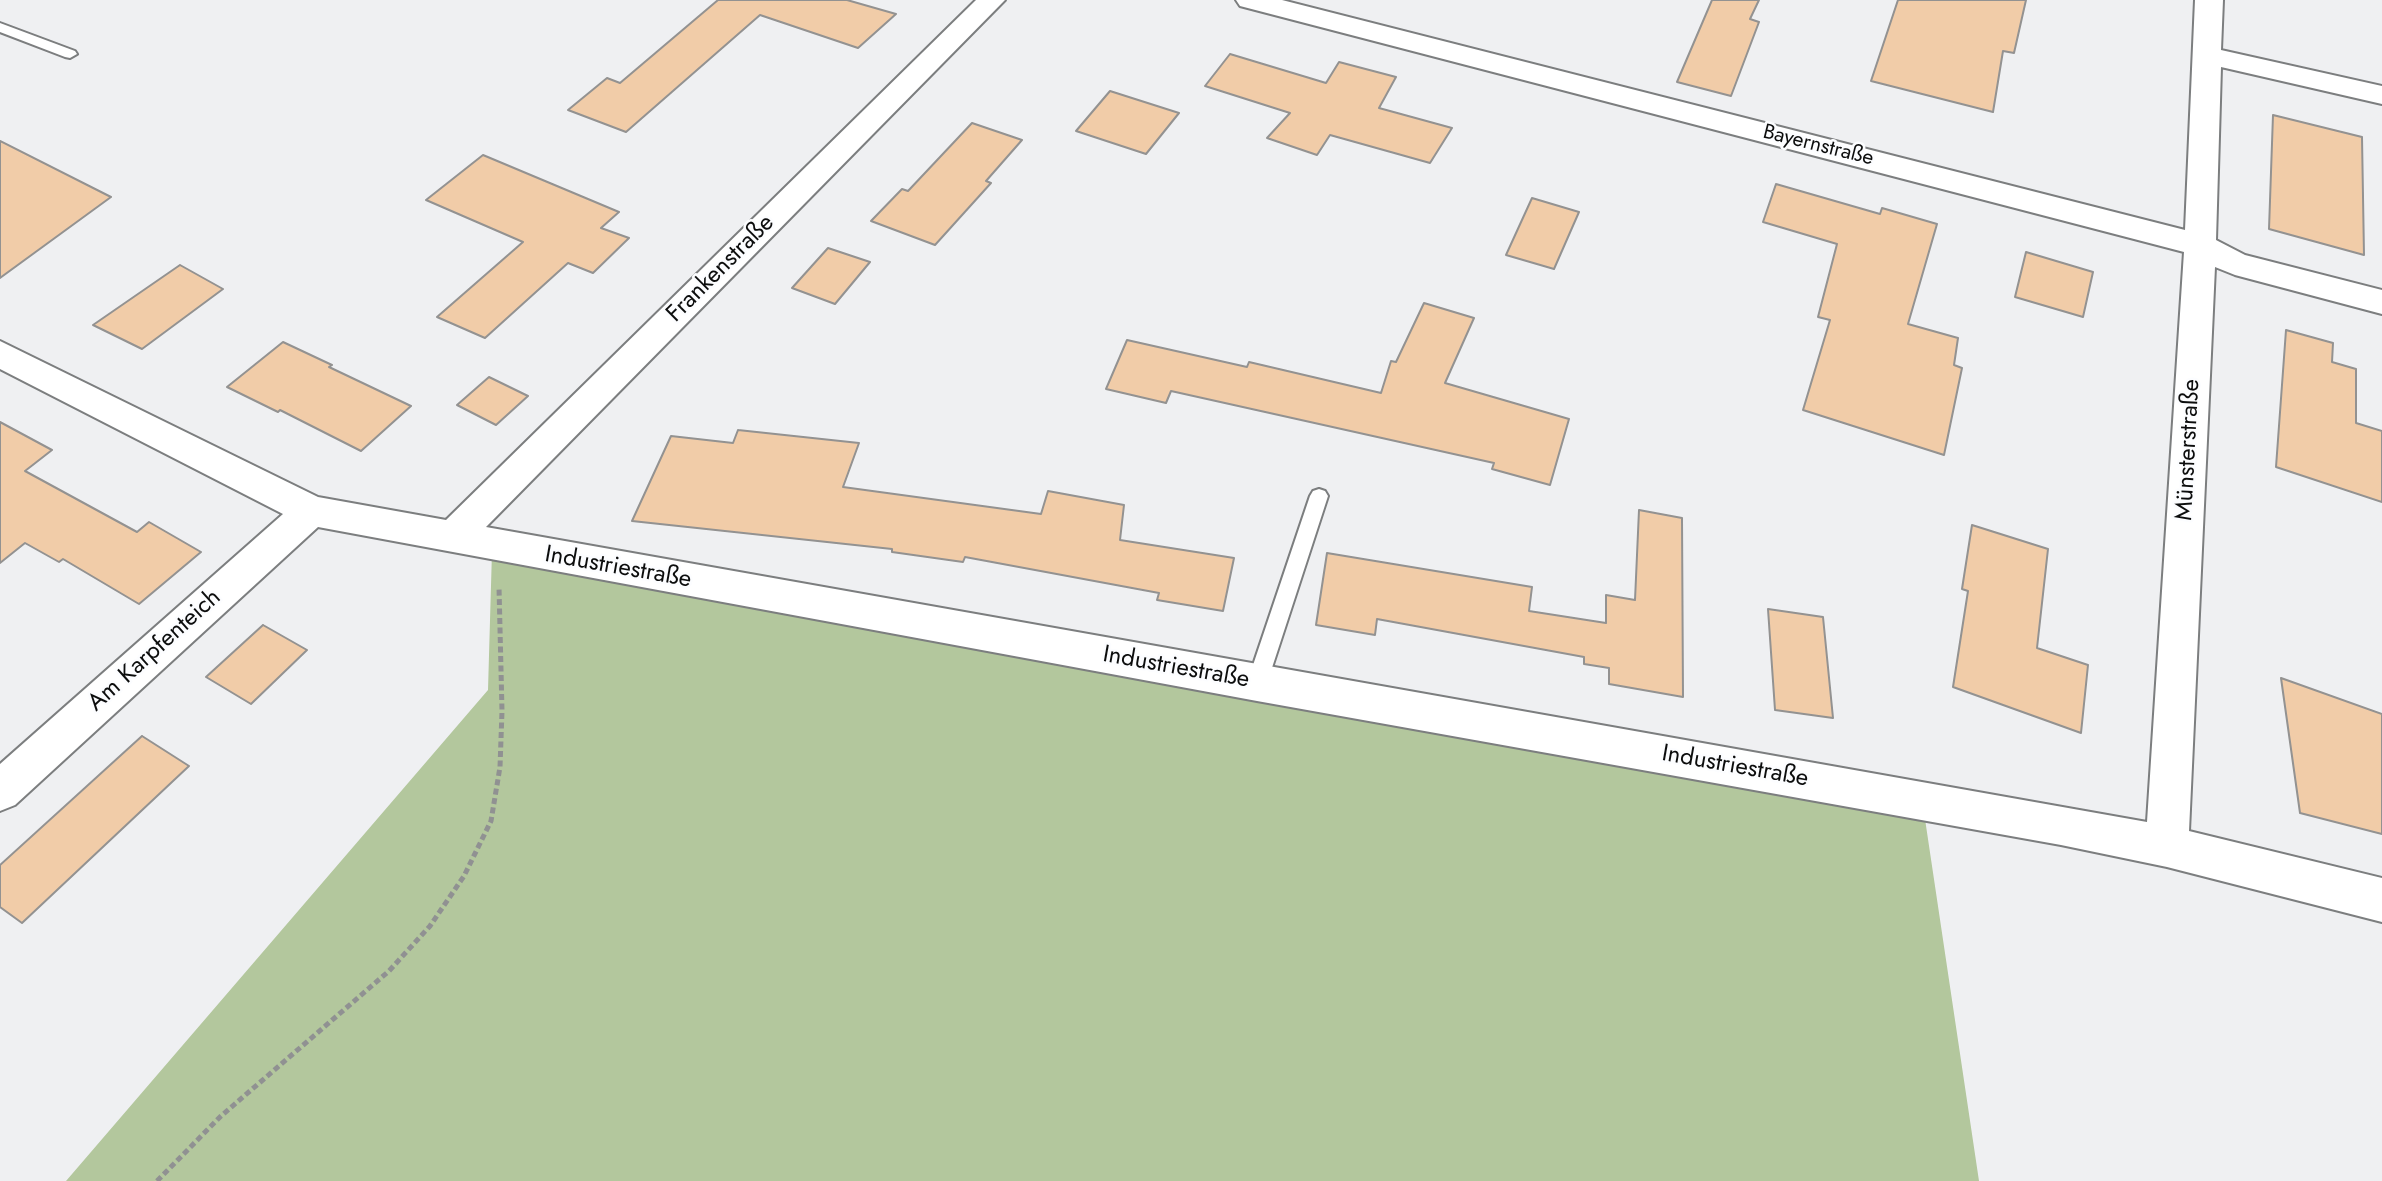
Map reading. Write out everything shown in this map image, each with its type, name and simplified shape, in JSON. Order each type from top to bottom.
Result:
[{"type":"street","name":"Bayernstraße","points":[[1250,0],[2200,245],[2235,264],[2382,302]]},
{"type":"street","name":"Münsterstraße","points":[[2167,846],[2200,245],[2209,0]]},
{"type":"street","name":"Frankenstraße","points":[[452,538],[978,2]]},
{"type":"street","points":[[2206,55],[2382,95]]},
{"type":"street","name":"Industriestraße","points":[[0,354],[311,511],[1257,683],[2047,822],[2167,846],[2382,900]]},
{"type":"street","name":"Am Karpfenteich","points":[[0,791],[311,511]]},
{"type":"lane","points":[[0,27],[70,54]]},
{"type":"lane","points":[[1257,683],[1319,496]]},
{"type":"path","points":[[157,1181],[220,1116],[389,971],[430,926],[464,876],[491,821],[500,767],[502,710],[498,546]]},
{"type":"green space","points":[[492,551],[1925,819],[1979,1181],[66,1181],[488,690]]},
{"type":"building","points":[[718,0],[847,0],[896,14],[858,48],[760,15],[626,132],[568,110],[607,78],[620,83]]},
{"type":"building","points":[[1712,0],[1759,0],[1750,19],[1759,22],[1731,96],[1677,82]]},
{"type":"building","points":[[1898,0],[2026,0],[2014,53],[2003,51],[1993,112],[1871,81]]},
{"type":"building","points":[[1230,54],[1326,83],[1339,62],[1396,77],[1379,108],[1452,128],[1430,163],[1330,135],[1317,155],[1267,138],[1290,113],[1205,86]]},
{"type":"building","points":[[1110,91],[1179,113],[1146,154],[1076,131]]},
{"type":"building","points":[[2273,115],[2362,137],[2364,255],[2269,229]]},
{"type":"building","points":[[972,123],[1022,140],[986,181],[991,183],[935,245],[871,221],[902,189],[908,191]]},
{"type":"building","points":[[0,141],[111,197],[0,278]]},
{"type":"building","points":[[483,155],[619,212],[601,228],[629,238],[593,273],[568,263],[485,338],[437,317],[523,242],[426,200]]},
{"type":"building","points":[[1776,184],[1880,214],[1882,208],[1937,224],[1908,324],[1958,338],[1954,365],[1962,368],[1944,455],[1803,410],[1830,320],[1818,317],[1837,244],[1763,222]]},
{"type":"building","points":[[1532,198],[1579,212],[1554,269],[1506,255]]},
{"type":"building","points":[[828,248],[870,262],[835,304],[792,288]]},
{"type":"building","points":[[2026,252],[2093,272],[2083,317],[2015,297]]},
{"type":"building","points":[[180,265],[223,289],[142,349],[93,325]]},
{"type":"building","points":[[1424,303],[1474,318],[1445,383],[1569,419],[1550,485],[1492,469],[1494,463],[1171,391],[1166,403],[1106,389],[1127,340],[1247,367],[1249,362],[1381,393],[1391,361],[1396,362]]},
{"type":"building","points":[[2286,330],[2333,343],[2332,362],[2356,369],[2356,423],[2382,431],[2382,502],[2276,467]]},
{"type":"building","points":[[283,342],[411,406],[361,451],[227,387]]},
{"type":"building","points":[[489,377],[528,396],[496,425],[457,405]]},
{"type":"building","points":[[0,422],[52,450],[25,471],[137,532],[149,522],[201,552],[139,604],[63,559],[59,562],[25,543],[0,563]]},
{"type":"building","points":[[738,430],[859,443],[843,487],[1041,514],[1048,491],[1124,505],[1120,540],[1234,558],[1223,611],[1157,600],[1159,593],[965,557],[963,562],[892,552],[892,549],[632,521],[671,436],[733,443]]},
{"type":"building","points":[[1639,510],[1682,518],[1683,697],[1609,684],[1609,668],[1584,664],[1584,657],[1377,619],[1375,635],[1316,625],[1327,553],[1532,587],[1529,611],[1606,623],[1606,595],[1635,600]]},
{"type":"building","points":[[1972,525],[2048,549],[2037,648],[2088,665],[2081,733],[1953,687],[1968,591],[1962,589]]},
{"type":"building","points":[[1768,609],[1823,617],[1833,718],[1775,710]]},
{"type":"building","points":[[263,625],[307,650],[251,704],[206,677]]},
{"type":"building","points":[[2281,678],[2382,714],[2382,834],[2300,813]]},
{"type":"building","points":[[142,736],[189,766],[22,923],[0,907],[0,865]]}]
